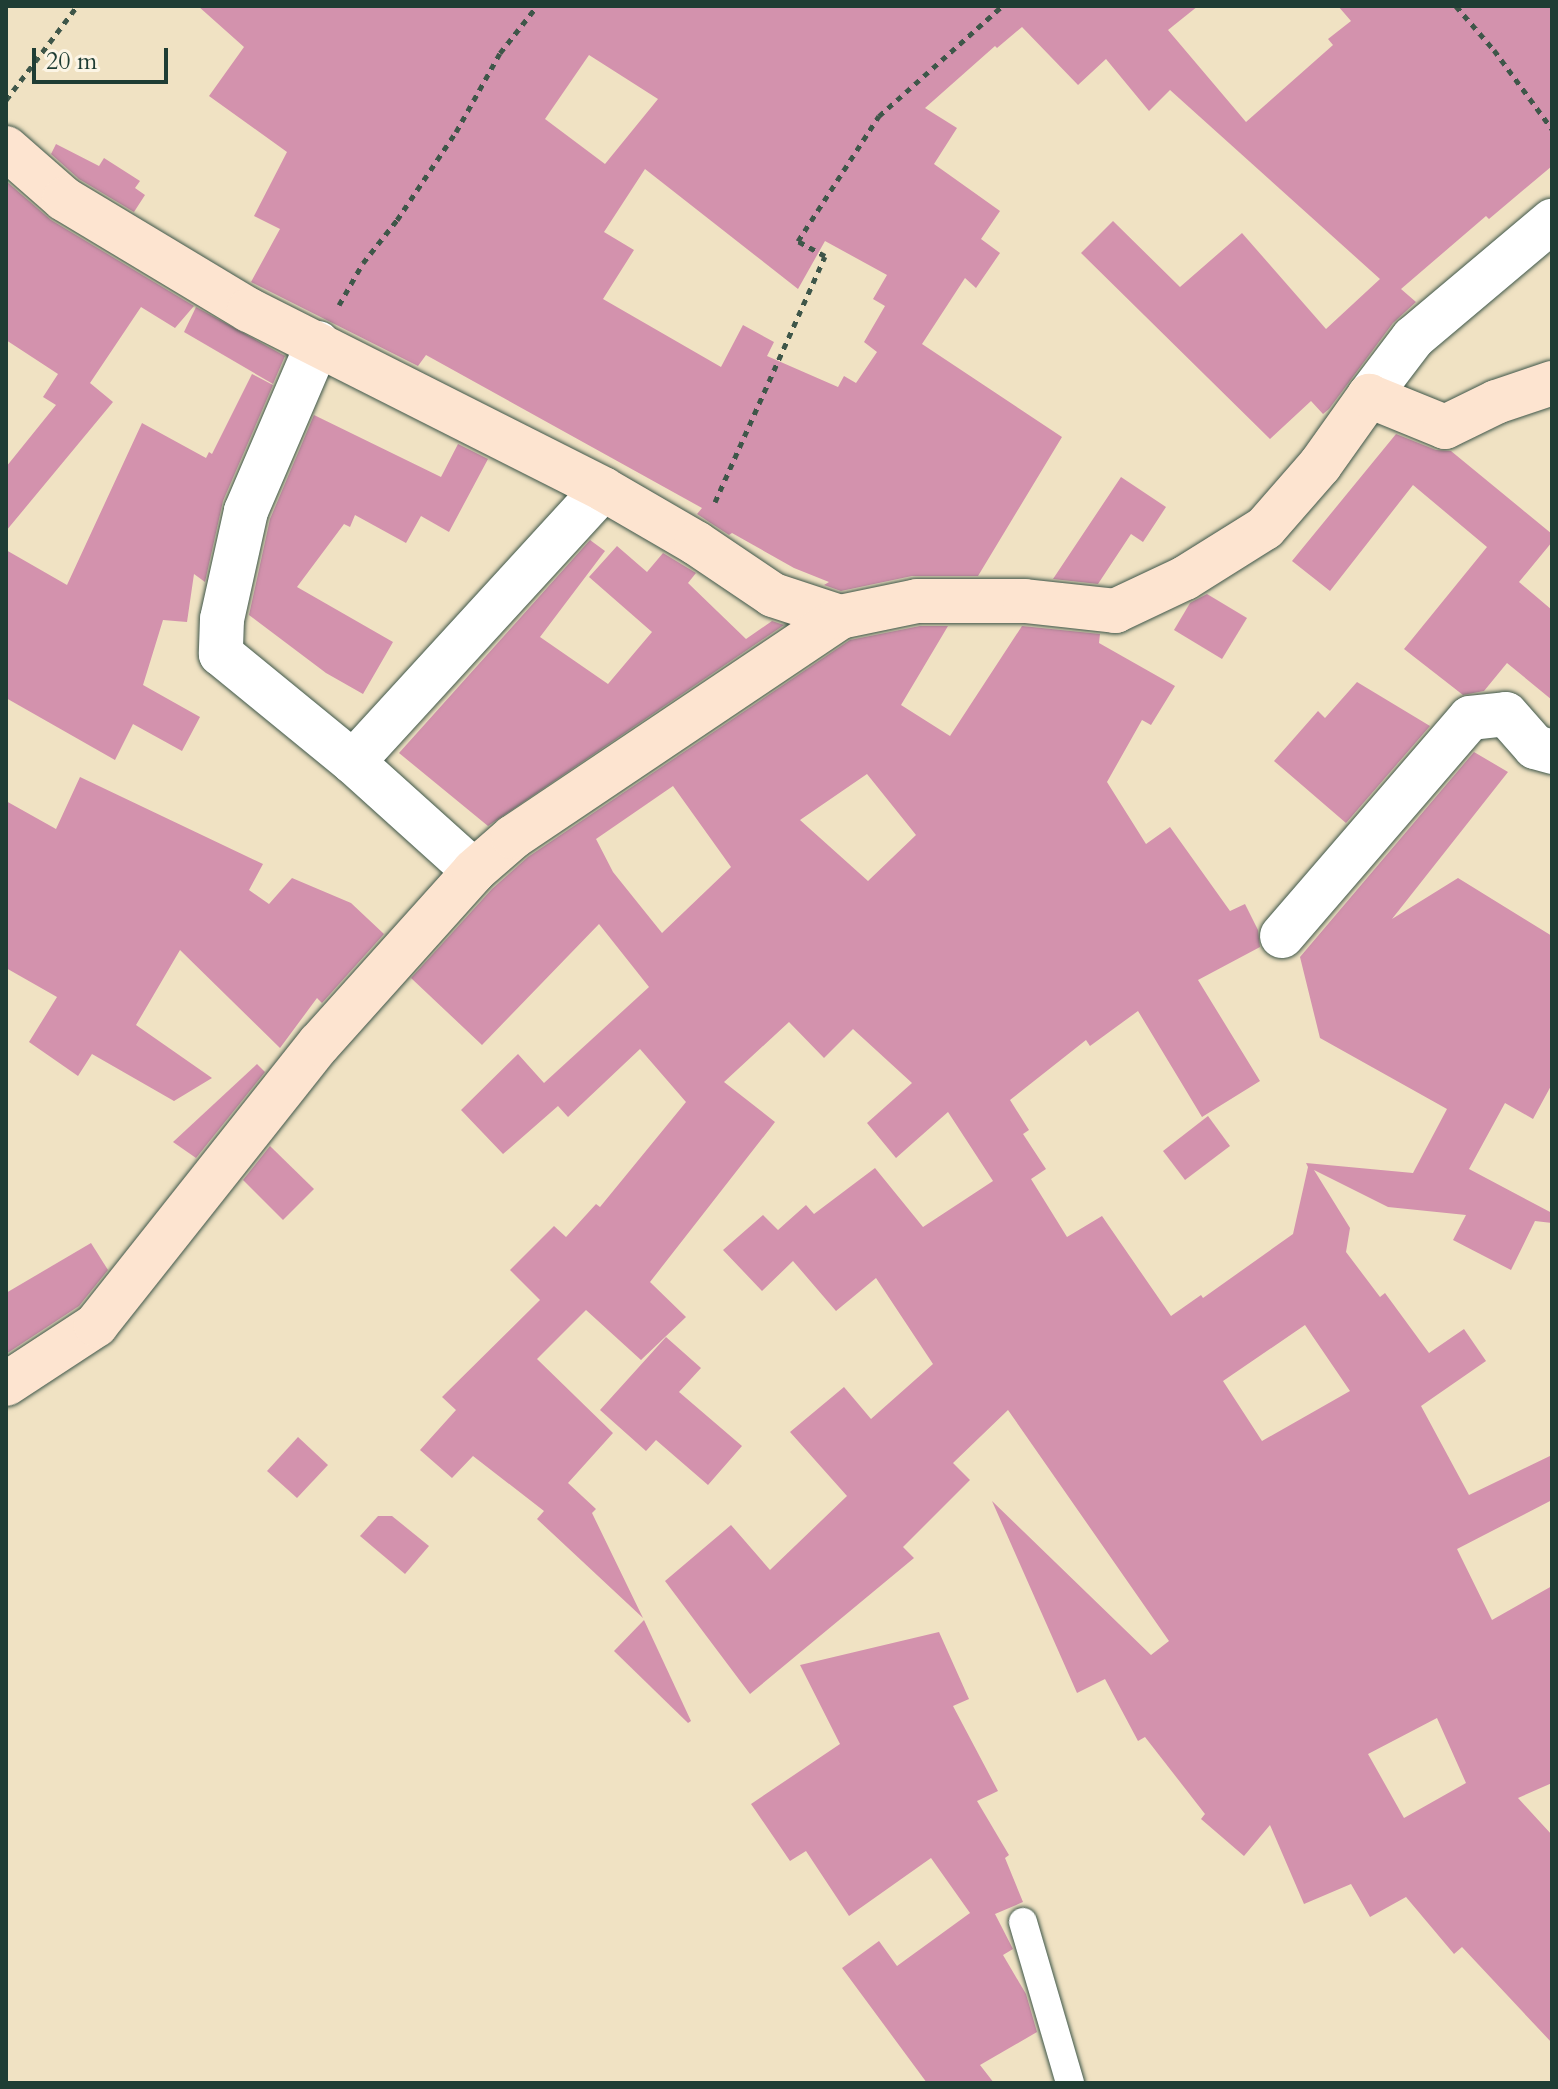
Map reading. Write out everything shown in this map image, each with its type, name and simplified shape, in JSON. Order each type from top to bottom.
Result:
[{"type":"main road","points":[[6,148],[64,199],[249,310],[603,489],[696,543],[773,595],[840,617]]},
{"type":"main road","points":[[6,1384],[96,1325],[319,1044],[474,871],[513,837],[840,617],[917,601],[1025,601],[1115,611],[1185,578],[1265,528],[1320,465],[1369,396],[1445,427],[1496,402],[1552,383]]},
{"type":"street","points":[[1369,396],[1413,338],[1552,221]]},
{"type":"street","points":[[318,343],[246,511],[222,619],[221,654],[353,762],[474,871]]},
{"type":"street","points":[[353,762],[603,489]]},
{"type":"street","points":[[1282,936],[1470,718],[1506,714],[1535,747],[1552,752]]},
{"type":"lane","points":[[1023,1922],[1070,2083]]},
{"type":"path","points":[[6,100],[77,6]]},
{"type":"path","points":[[318,343],[363,263],[397,220],[456,132],[500,53],[537,6]]},
{"type":"path","points":[[696,543],[825,256],[798,241],[879,116],[1002,6]]},
{"type":"path","points":[[1456,6],[1494,50],[1552,129]]},
{"type":"building","points":[[198,6],[1198,6],[1168,30],[1246,122],[1333,45],[1328,39],[1351,21],[1338,6],[1552,6],[1552,166],[1489,219],[1486,216],[1401,289],[1416,302],[1393,323],[1329,409],[1323,414],[1311,401],[1270,439],[1081,253],[1113,221],[1180,287],[1242,233],[1326,329],[1380,279],[1170,90],[1149,111],[1106,59],[1078,85],[1022,27],[997,48],[995,46],[925,108],[957,128],[934,164],[1000,211],[981,239],[1000,253],[976,288],[965,278],[922,344],[1062,437],[978,576],[912,576],[841,591],[824,585],[829,582],[794,568],[732,533],[729,535],[697,514],[702,508],[426,355],[418,366],[251,282],[280,229],[254,216],[287,152],[209,96],[244,47]],"holes":[[[589,55],[658,99],[605,164],[545,119]],[[645,169],[798,289],[825,241],[887,275],[873,299],[885,306],[864,342],[877,352],[856,383],[844,376],[838,387],[767,356],[774,342],[743,325],[721,367],[603,299],[634,250],[604,232]]]},
{"type":"building","points":[[56,144],[99,166],[104,158],[140,181],[135,188],[145,195],[134,212],[79,179],[51,154]]},
{"type":"building","points":[[6,181],[51,220],[194,306],[175,328],[141,307],[90,383],[113,402],[6,531],[6,467],[56,405],[43,397],[58,374],[6,340]]},
{"type":"building","points":[[196,307],[285,356],[273,384],[184,332]]},
{"type":"building","points":[[252,374],[273,385],[223,501],[205,582],[194,574],[187,622],[163,620],[143,685],[200,717],[182,751],[133,724],[115,760],[6,698],[6,550],[67,585],[142,423],[206,458],[209,452],[212,454]]},
{"type":"building","points":[[314,415],[441,477],[458,444],[488,459],[449,532],[421,516],[406,543],[355,515],[350,527],[344,524],[297,587],[393,642],[363,694],[326,673],[249,615],[270,519]]},
{"type":"building","points":[[1396,434],[1436,450],[1451,451],[1552,534],[1552,542],[1519,582],[1552,610],[1552,700],[1507,663],[1484,691],[1463,695],[1404,649],[1487,547],[1413,485],[1330,591],[1292,561]]},
{"type":"building","points":[[1121,477],[1166,507],[1143,542],[1131,534],[1098,584],[1053,579]]},
{"type":"building","points":[[590,540],[605,551],[540,637],[608,684],[652,632],[589,577],[617,546],[647,572],[663,553],[696,573],[688,583],[746,639],[772,621],[784,625],[488,826],[399,753]]},
{"type":"building","points":[[1207,594],[1247,618],[1222,659],[1174,630],[1190,603]]},
{"type":"building","points":[[920,626],[948,626],[901,705],[950,736],[1022,626],[1100,634],[1099,643],[1175,686],[1151,725],[1142,720],[1107,782],[1146,844],[1170,827],[1230,911],[1245,904],[1258,930],[1260,947],[1198,980],[1260,1081],[1202,1117],[1138,1011],[1090,1046],[1086,1040],[1010,1100],[1029,1130],[1023,1134],[1046,1169],[1031,1179],[1067,1237],[1102,1216],[1171,1316],[1201,1295],[1203,1298],[1293,1234],[1308,1167],[1306,1163],[1413,1173],[1447,1109],[1320,1038],[1300,957],[1474,752],[1508,772],[1392,919],[1458,878],[1552,936],[1552,1084],[1533,1119],[1505,1103],[1469,1169],[1552,1213],[1552,1223],[1535,1221],[1511,1270],[1453,1240],[1466,1215],[1388,1207],[1314,1170],[1350,1228],[1346,1252],[1380,1297],[1385,1293],[1429,1353],[1464,1329],[1486,1361],[1421,1406],[1469,1495],[1552,1455],[1552,1500],[1457,1549],[1492,1620],[1552,1586],[1552,1783],[1518,1798],[1552,1835],[1552,2043],[1462,1947],[1454,1954],[1406,1897],[1370,1917],[1351,1884],[1304,1904],[1270,1825],[1244,1856],[1201,1819],[1205,1814],[1145,1737],[1138,1741],[1105,1679],[1077,1693],[992,1501],[1151,1655],[1169,1641],[1008,1410],[953,1463],[970,1480],[903,1547],[914,1558],[750,1694],[665,1581],[731,1525],[770,1570],[847,1496],[790,1432],[844,1387],[871,1419],[933,1364],[876,1278],[836,1311],[793,1261],[762,1291],[723,1250],[763,1215],[778,1230],[806,1205],[814,1214],[875,1168],[923,1227],[993,1181],[948,1112],[896,1158],[867,1123],[912,1083],[853,1029],[824,1058],[789,1022],[724,1082],[775,1122],[650,1282],[686,1317],[641,1360],[586,1310],[537,1359],[613,1433],[568,1483],[596,1509],[592,1513],[643,1618],[537,1519],[544,1511],[473,1456],[452,1478],[420,1450],[456,1410],[442,1397],[540,1300],[510,1270],[554,1226],[566,1237],[596,1204],[600,1207],[686,1102],[640,1049],[568,1117],[558,1106],[503,1154],[461,1110],[518,1054],[544,1083],[649,987],[599,924],[482,1045],[411,978],[492,889],[528,857],[850,640]],"holes":[[[867,774],[916,835],[868,881],[800,820]],[[673,786],[731,867],[662,933],[613,872],[596,839]],[[1305,1325],[1350,1391],[1262,1441],[1223,1381]],[[1437,1718],[1466,1783],[1404,1818],[1368,1754]]]},
{"type":"building","points":[[1357,682],[1430,726],[1346,823],[1274,761],[1318,711],[1325,718]]},
{"type":"building","points":[[80,777],[263,864],[249,890],[269,904],[292,878],[351,903],[384,934],[322,1003],[317,998],[280,1048],[180,950],[136,1025],[212,1078],[174,1101],[92,1054],[78,1076],[29,1042],[57,997],[6,968],[6,801],[56,829]]},
{"type":"building","points":[[257,1064],[265,1072],[196,1158],[173,1142]]},
{"type":"building","points":[[1208,1116],[1230,1146],[1185,1180],[1163,1151]]},
{"type":"building","points":[[270,1146],[314,1189],[283,1220],[243,1180]]},
{"type":"building","points":[[91,1243],[108,1270],[79,1306],[6,1354],[6,1293]]},
{"type":"building","points":[[666,1337],[701,1368],[679,1392],[742,1446],[708,1485],[656,1440],[646,1451],[600,1410]]},
{"type":"building","points":[[298,1437],[328,1465],[297,1498],[267,1471]]},
{"type":"building","points":[[378,1516],[392,1516],[429,1546],[405,1574],[360,1536]]},
{"type":"building","points":[[644,1620],[691,1721],[688,1723],[614,1651]]},
{"type":"building","points":[[939,1632],[969,1699],[953,1706],[998,1791],[977,1801],[1009,1855],[1005,1858],[1023,1902],[995,1914],[1013,1949],[1003,1955],[1026,1994],[1037,2032],[980,2065],[994,2083],[927,2083],[842,1968],[879,1941],[897,1966],[970,1913],[931,1858],[849,1916],[806,1851],[790,1861],[751,1804],[840,1744],[800,1665]]}]
